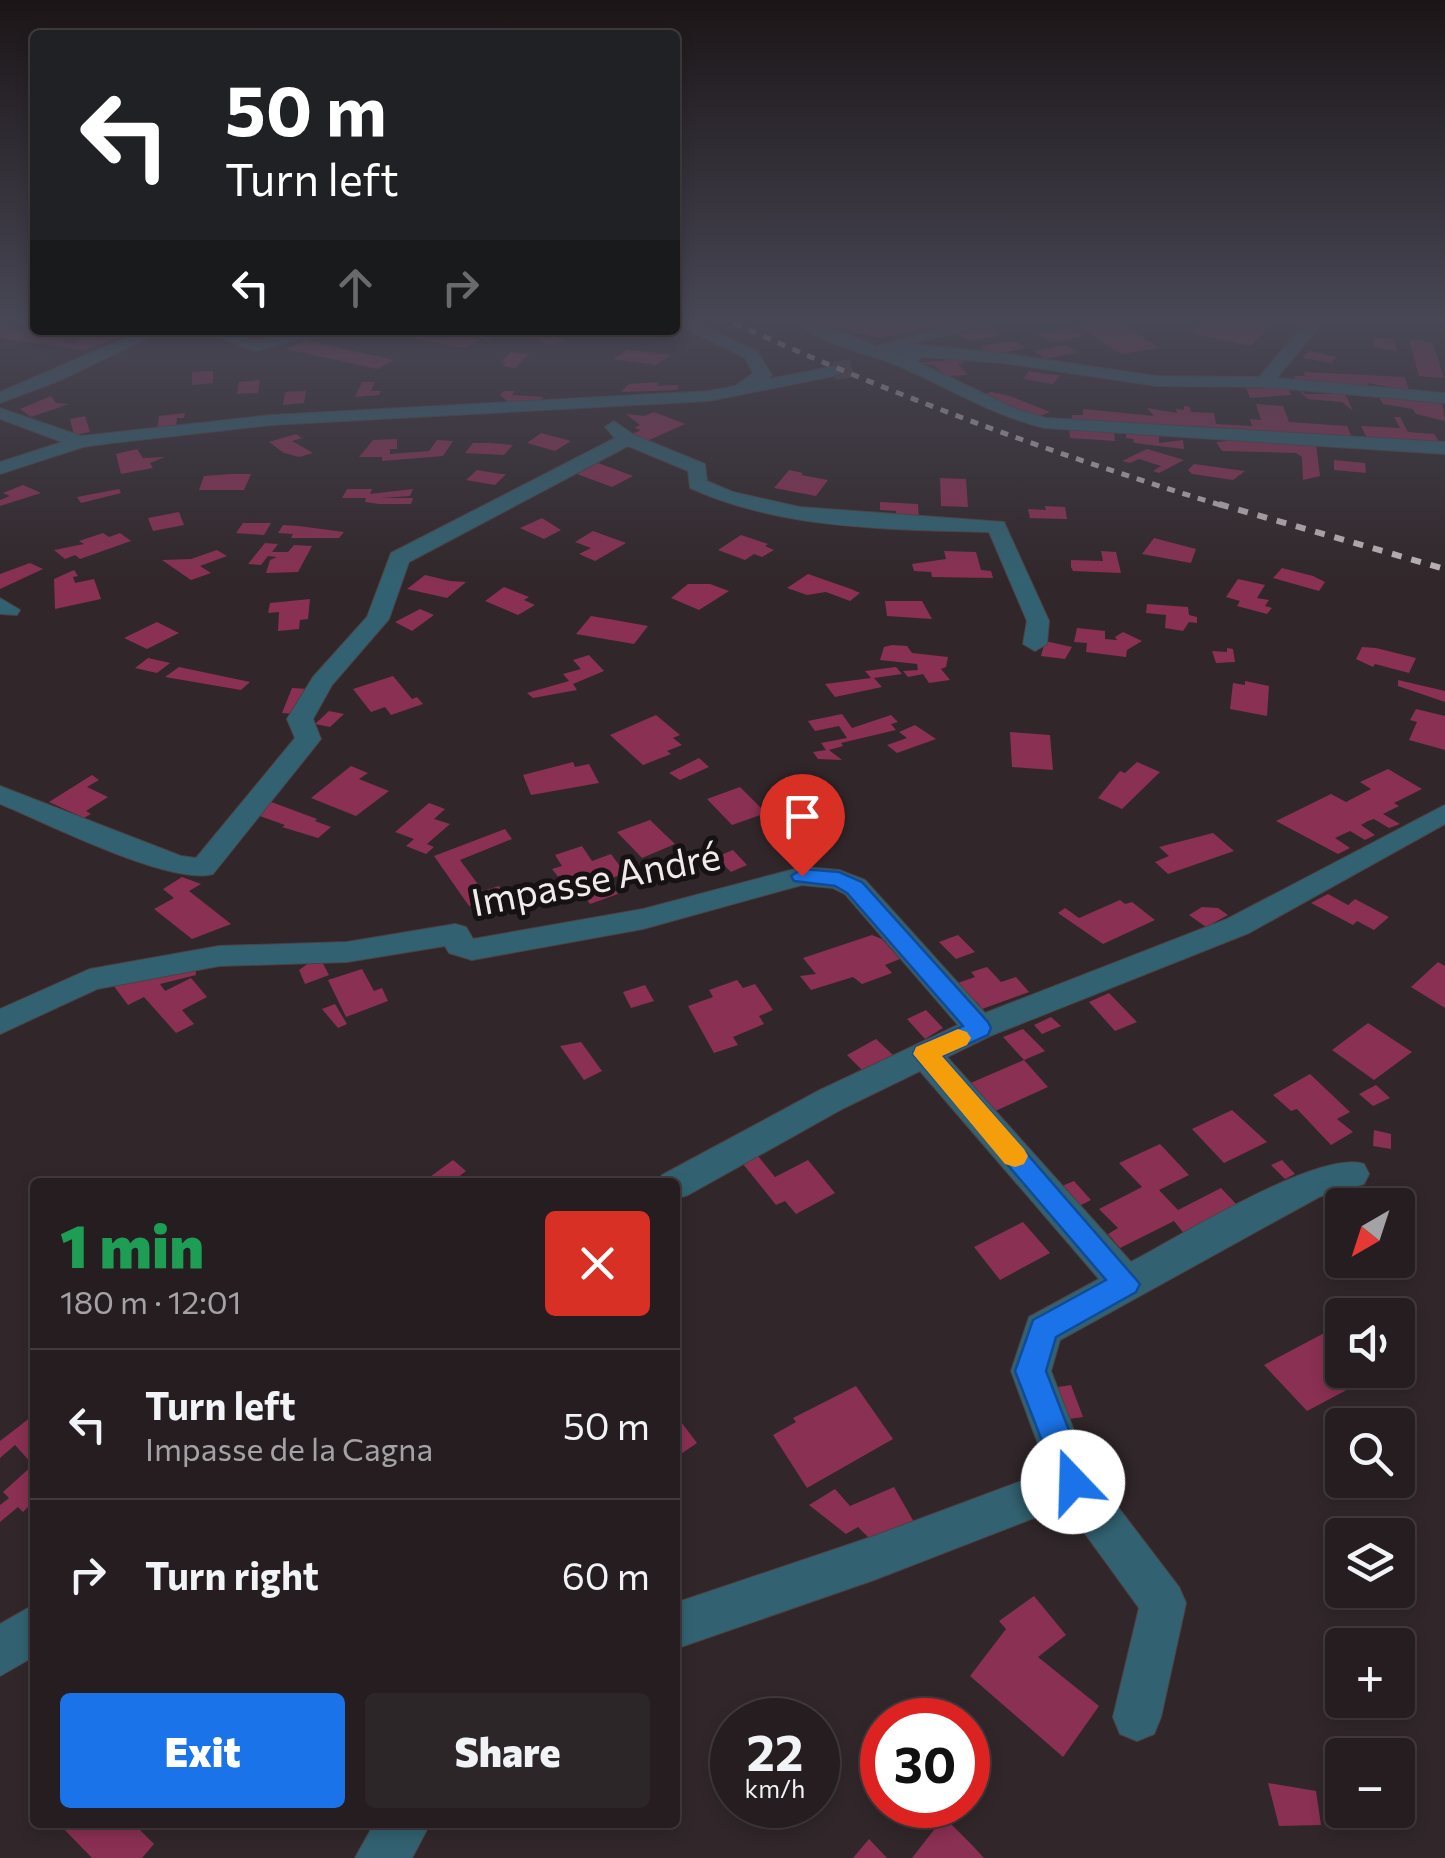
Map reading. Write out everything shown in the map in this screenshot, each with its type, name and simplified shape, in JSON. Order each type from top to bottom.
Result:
[{"type":"street","points":[[0,468],[80,442],[271,420],[503,410]]},
{"type":"street","points":[[591,410],[628,438],[698,468],[697,484],[718,496],[792,511],[915,524],[997,526],[1038,621],[1035,644]]},
{"type":"street","points":[[1006,410],[1045,423],[1445,448]]},
{"type":"street","points":[[0,412],[80,442]]},
{"type":"street","points":[[0,794],[176,865],[203,868],[308,739],[300,719],[322,682],[378,618],[398,558],[628,438]]},
{"type":"street","points":[[680,1182],[832,1098],[979,1028],[1238,926],[1445,813]]},
{"type":"street","name":"Impasse André","points":[[0,1022],[90,980],[218,956],[347,952],[455,934],[460,946],[472,950],[643,919],[812,876],[839,880],[854,888],[979,1028]]},
{"type":"street","points":[[925,1054],[1126,1284]]},
{"type":"street","points":[[1136,1717],[1163,1602],[1073,1482],[1031,1371],[1044,1329],[1308,1185],[1351,1174]]},
{"type":"street","points":[[680,1624],[874,1558],[1073,1482]]},
{"type":"street","points":[[0,1653],[30,1631]]},
{"type":"street","points":[[381,1858],[402,1828]]},
{"type":"building","points":[[21,410],[52,410],[31,417]]},
{"type":"building","points":[[1019,410],[1050,412],[1037,417]]},
{"type":"building","points":[[1083,410],[1154,416],[1148,410],[1177,413],[1176,410],[1191,410],[1214,413],[1216,424],[1252,426],[1250,419],[1261,420],[1258,410],[1284,410],[1289,422],[1347,426],[1352,438],[1072,421],[1072,415],[1083,415]]},
{"type":"building","points":[[1413,410],[1443,410],[1445,421],[1416,414]]},
{"type":"building","points":[[654,412],[685,424],[647,441],[632,434],[641,430],[634,428],[640,425],[626,414],[644,416]]},
{"type":"building","points":[[185,413],[184,418],[177,418],[176,428],[157,429],[159,416]]},
{"type":"building","points":[[85,416],[90,432],[74,435],[70,419]]},
{"type":"building","points":[[1394,417],[1400,417],[1408,432],[1434,434],[1440,443],[1367,438],[1361,426],[1400,428]]},
{"type":"building","points":[[1069,429],[1114,432],[1115,441],[1070,438]]},
{"type":"building","points":[[1126,432],[1159,434],[1159,443],[1183,440],[1184,449],[1134,443],[1126,438]]},
{"type":"building","points":[[541,433],[571,441],[555,451],[527,443]]},
{"type":"building","points":[[296,434],[302,438],[292,441],[313,453],[299,457],[284,453],[269,442]]},
{"type":"building","points":[[1224,438],[1316,444],[1320,476],[1303,480],[1302,457],[1296,453],[1222,451],[1216,442],[1227,441]]},
{"type":"building","points":[[397,439],[397,449],[390,449],[390,454],[429,451],[437,440],[453,441],[443,456],[382,461],[382,457],[359,457],[373,440]]},
{"type":"building","points":[[473,443],[513,445],[504,455],[465,453]]},
{"type":"building","points":[[137,449],[143,458],[165,457],[150,463],[153,468],[121,474],[116,454]]},
{"type":"building","points":[[1147,449],[1184,460],[1159,473],[1153,471],[1161,466],[1139,459],[1122,461]]},
{"type":"building","points":[[1334,460],[1365,463],[1366,473],[1334,470]]},
{"type":"building","points":[[598,463],[633,476],[612,487],[577,474]]},
{"type":"building","points":[[1194,464],[1245,471],[1233,480],[1192,474],[1188,470]]},
{"type":"building","points":[[477,470],[506,474],[495,485],[466,480]]},
{"type":"building","points":[[789,470],[828,480],[816,496],[774,488]]},
{"type":"building","points":[[251,474],[244,490],[199,490],[204,476]]},
{"type":"building","points":[[940,478],[966,479],[968,507],[941,506]]},
{"type":"building","points":[[23,485],[41,493],[0,506],[0,500],[10,496],[3,493]]},
{"type":"building","points":[[119,489],[121,493],[81,503],[77,497]]},
{"type":"building","points":[[347,489],[372,489],[370,494],[413,489],[410,496],[381,498],[413,498],[411,504],[379,504],[365,502],[366,498],[342,498]]},
{"type":"building","points":[[880,502],[918,504],[919,520],[896,518],[896,511],[880,510]]},
{"type":"building","points":[[1045,506],[1065,507],[1067,519],[1030,518],[1028,509],[1046,510]]},
{"type":"building","points":[[179,512],[184,525],[153,531],[148,518]]},
{"type":"building","points":[[542,518],[561,530],[544,539],[520,528]]},
{"type":"building","points":[[243,523],[271,523],[264,535],[236,533]]},
{"type":"building","points":[[283,525],[344,532],[339,538],[291,538],[293,534],[278,533]]},
{"type":"building","points":[[593,531],[626,543],[595,561],[579,554],[591,548],[575,542]]},
{"type":"building","points":[[103,533],[109,537],[120,533],[131,541],[80,559],[75,555],[65,559],[54,550],[84,544],[79,541]]},
{"type":"building","points":[[741,535],[774,550],[745,560],[718,550]]},
{"type":"building","points":[[1154,538],[1196,549],[1191,563],[1142,554]]},
{"type":"building","points":[[265,543],[278,544],[272,552],[288,552],[294,545],[312,546],[298,572],[266,573],[270,560],[277,557],[268,556],[261,565],[248,564]]},
{"type":"building","points":[[217,550],[227,556],[200,566],[211,573],[191,580],[162,560],[191,559]]},
{"type":"building","points":[[944,551],[976,552],[981,570],[991,571],[993,578],[932,577],[931,572],[914,571],[912,564],[946,559]]},
{"type":"building","points":[[1101,551],[1116,552],[1121,573],[1073,571],[1071,560],[1103,561]]},
{"type":"building","points":[[30,563],[43,569],[0,589],[0,574]]},
{"type":"building","points":[[1282,568],[1325,582],[1319,591],[1273,578]]},
{"type":"building","points":[[74,570],[78,576],[73,577],[75,583],[94,579],[101,599],[55,609],[54,579]]},
{"type":"building","points":[[808,574],[860,593],[850,601],[826,592],[807,595],[787,588]]},
{"type":"building","points":[[425,575],[466,582],[447,598],[407,589]]},
{"type":"building","points":[[1238,579],[1265,585],[1257,598],[1269,600],[1265,606],[1272,608],[1267,614],[1237,606],[1240,601],[1226,597]]},
{"type":"building","points":[[688,584],[710,584],[729,591],[699,610],[671,598]]},
{"type":"building","points":[[504,587],[529,597],[524,600],[535,605],[518,615],[485,601]]},
{"type":"building","points":[[310,599],[308,619],[300,620],[299,629],[278,631],[279,612],[268,613],[270,603]]},
{"type":"building","points":[[885,601],[922,601],[932,619],[887,616]]},
{"type":"building","points":[[1147,604],[1188,607],[1189,615],[1197,617],[1197,623],[1189,622],[1183,631],[1165,628],[1166,615],[1146,613]]},
{"type":"building","points":[[420,609],[434,615],[412,631],[395,622]]},
{"type":"building","points":[[591,616],[648,626],[634,644],[576,634]]},
{"type":"building","points":[[157,622],[179,633],[147,649],[124,638]]},
{"type":"building","points":[[1077,628],[1105,631],[1105,639],[1117,640],[1115,637],[1123,632],[1142,641],[1127,650],[1126,657],[1086,652],[1087,643],[1074,642]]},
{"type":"building","points":[[1045,641],[1072,647],[1065,659],[1041,656]]},
{"type":"building","points":[[907,646],[912,653],[948,657],[946,667],[941,669],[950,680],[929,683],[923,674],[908,677],[903,671],[918,670],[917,664],[880,660],[884,647]]},
{"type":"building","points":[[1362,647],[1416,658],[1409,673],[1375,664],[1373,667],[1356,659]]},
{"type":"building","points":[[1227,648],[1233,649],[1235,662],[1216,663],[1212,651],[1227,652]]},
{"type":"building","points":[[589,655],[604,671],[573,684],[577,690],[533,698],[527,693],[569,681],[563,674],[581,669],[573,660]]},
{"type":"building","points":[[148,658],[170,663],[157,673],[135,668]]},
{"type":"building","points":[[179,667],[250,682],[241,690],[165,677]]},
{"type":"building","points":[[896,667],[902,674],[874,678],[882,687],[835,697],[825,684],[871,678],[865,671]]},
{"type":"building","points":[[393,676],[412,699],[417,697],[423,704],[391,715],[385,707],[371,712],[353,689]]},
{"type":"building","points":[[1398,680],[1445,691],[1445,702],[1398,686]]},
{"type":"building","points":[[1245,681],[1269,686],[1267,716],[1230,709],[1233,683],[1245,685]]},
{"type":"building","points":[[292,688],[309,689],[295,714],[282,713]]},
{"type":"building","points":[[1416,709],[1445,716],[1445,750],[1409,740],[1417,722],[1410,720]]},
{"type":"building","points":[[329,711],[344,714],[330,727],[315,724]]},
{"type":"building","points":[[842,714],[852,728],[891,715],[898,722],[891,724],[896,730],[841,743],[843,746],[829,750],[842,760],[818,759],[813,752],[826,750],[821,743],[847,738],[839,726],[815,731],[808,721]]},
{"type":"building","points":[[656,715],[680,735],[673,738],[682,745],[643,765],[610,735]]},
{"type":"building","points":[[915,725],[936,739],[897,753],[887,745],[907,738],[899,732]]},
{"type":"building","points":[[1010,732],[1050,735],[1053,770],[1012,767]]},
{"type":"building","points":[[699,758],[709,767],[680,780],[669,773]]},
{"type":"building","points":[[573,762],[575,767],[589,764],[599,783],[531,795],[523,775]]},
{"type":"building","points":[[1137,762],[1160,772],[1122,809],[1098,798],[1120,771],[1125,773]]},
{"type":"building","points":[[351,766],[368,773],[359,779],[389,791],[356,816],[311,798]]},
{"type":"building","points":[[1388,769],[1422,789],[1394,803],[1399,806],[1383,814],[1400,824],[1389,828],[1374,819],[1361,825],[1375,835],[1365,840],[1350,831],[1335,838],[1350,848],[1338,854],[1276,821],[1331,794],[1346,802],[1371,789],[1360,782]]},
{"type":"building","points":[[92,775],[99,780],[87,787],[108,797],[86,811],[91,814],[84,818],[49,802]]},
{"type":"building","points":[[740,787],[766,813],[732,825],[707,799]]},
{"type":"building","points":[[266,800],[331,827],[318,838],[282,827],[285,825],[254,814]]},
{"type":"building","points":[[429,803],[445,809],[434,819],[450,824],[427,844],[434,847],[426,854],[406,846],[414,839],[395,832]]},
{"type":"building","points":[[650,820],[675,844],[642,858],[617,832]]},
{"type":"building","points":[[505,829],[512,839],[460,860],[483,891],[499,886],[506,897],[469,906],[434,856]]},
{"type":"building","points":[[1213,833],[1234,851],[1168,874],[1155,862],[1169,856],[1159,847]]},
{"type":"building","points":[[582,846],[592,861],[611,854],[625,873],[607,880],[618,894],[590,904],[579,889],[570,892],[552,869],[562,866],[555,855]]},
{"type":"building","points":[[733,850],[747,865],[731,872],[716,857]]},
{"type":"building","points":[[182,877],[201,884],[189,891],[231,924],[192,939],[154,909],[174,898],[163,889]]},
{"type":"building","points":[[1328,894],[1348,905],[1355,899],[1389,917],[1374,930],[1357,921],[1353,925],[1311,903]]},
{"type":"building","points":[[1120,900],[1125,904],[1132,902],[1155,920],[1103,944],[1058,913],[1065,908],[1079,918]]},
{"type":"building","points":[[1202,907],[1218,908],[1228,915],[1206,927],[1189,915]]},
{"type":"building","points":[[872,935],[882,939],[900,959],[885,965],[892,973],[862,984],[853,977],[811,990],[800,976],[816,974],[803,958]]},
{"type":"building","points":[[958,935],[975,952],[956,959],[939,942]]},
{"type":"building","points":[[313,960],[321,960],[329,975],[305,984],[299,970]]},
{"type":"building","points":[[195,962],[196,975],[160,984],[165,991],[191,978],[207,997],[182,1010],[194,1024],[176,1033],[144,997],[128,1005],[110,981]]},
{"type":"building","points":[[1438,962],[1445,966],[1445,1008],[1411,987]]},
{"type":"building","points":[[987,967],[1001,982],[1016,977],[1029,992],[982,1009],[977,1002],[972,1004],[955,984],[975,977],[971,972]]},
{"type":"building","points":[[362,969],[374,991],[382,988],[388,1001],[346,1017],[328,980]]},
{"type":"building","points":[[737,980],[743,988],[755,984],[773,1010],[759,1016],[764,1024],[733,1037],[738,1045],[714,1053],[688,1006],[713,997],[709,990]]},
{"type":"building","points":[[645,985],[654,1001],[631,1008],[623,992]]},
{"type":"building","points":[[1109,993],[1137,1022],[1115,1031],[1089,1002]]},
{"type":"building","points":[[335,1004],[347,1024],[338,1028],[322,1009]]},
{"type":"building","points":[[926,1010],[943,1028],[925,1039],[907,1019]]},
{"type":"building","points":[[1051,1017],[1061,1026],[1042,1034],[1034,1025]]},
{"type":"building","points":[[1368,1023],[1412,1052],[1374,1080],[1332,1050]]},
{"type":"building","points":[[1023,1029],[1045,1051],[1024,1060],[1003,1037]]},
{"type":"building","points":[[876,1039],[893,1055],[863,1071],[847,1055]]},
{"type":"building","points":[[581,1042],[602,1071],[584,1080],[560,1046]]},
{"type":"building","points":[[1024,1060],[1048,1087],[991,1113],[966,1085]]},
{"type":"building","points":[[1310,1074],[1350,1112],[1337,1119],[1353,1132],[1331,1145],[1297,1109],[1291,1111],[1273,1095]]},
{"type":"building","points":[[1376,1085],[1390,1098],[1373,1106],[1359,1094]]},
{"type":"building","points":[[1232,1110],[1267,1142],[1224,1163],[1192,1129]]},
{"type":"building","points":[[1374,1130],[1391,1134],[1391,1149],[1373,1146]]},
{"type":"building","points":[[1160,1144],[1189,1175],[1159,1190],[1178,1210],[1221,1188],[1238,1206],[1186,1236],[1174,1221],[1120,1248],[1108,1234],[1118,1228],[1099,1209],[1142,1187],[1119,1163]]},
{"type":"building","points":[[758,1156],[775,1177],[808,1160],[835,1193],[796,1214],[785,1201],[776,1205],[743,1164]]},
{"type":"building","points":[[453,1160],[466,1171],[457,1178],[428,1178]]},
{"type":"building","points":[[1282,1160],[1295,1174],[1285,1179],[1271,1165]]},
{"type":"building","points":[[1074,1181],[1091,1200],[1075,1208],[1057,1188]]},
{"type":"building","points":[[1023,1222],[1050,1253],[1000,1280],[974,1247]]},
{"type":"building","points":[[1325,1333],[1325,1388],[1350,1388],[1307,1411],[1264,1365]]},
{"type":"building","points":[[1071,1385],[1083,1417],[1069,1419],[1058,1387]]},
{"type":"building","points":[[856,1386],[893,1439],[807,1488],[773,1435],[796,1422],[793,1418]]},
{"type":"building","points":[[30,1418],[30,1462],[15,1445],[0,1458],[0,1441]]},
{"type":"building","points":[[680,1421],[697,1443],[680,1455]]},
{"type":"building","points":[[30,1468],[30,1505],[23,1512],[18,1507],[0,1522],[0,1505],[9,1498],[3,1492]]},
{"type":"building","points":[[894,1487],[914,1522],[871,1540],[858,1527],[846,1534],[809,1505],[835,1489],[850,1506]]},
{"type":"building","points":[[1034,1596],[1066,1635],[1038,1657],[1099,1706],[1063,1757],[970,1676],[1006,1629],[999,1621]]},
{"type":"building","points":[[1268,1783],[1316,1791],[1321,1825],[1279,1826]]},
{"type":"building","points":[[63,1828],[138,1828],[154,1844],[142,1858],[92,1858]]},
{"type":"building","points":[[935,1828],[955,1828],[984,1858],[912,1858]]},
{"type":"building","points":[[869,1839],[887,1858],[853,1858]]},
{"type":"railway","points":[[943,410],[1101,467],[1227,507]]},
{"type":"railway","points":[[1219,504],[1445,569]]},
{"type":"slow traffic","points":[[958,1038],[925,1054],[1015,1156]]},
{"type":"route","points":[[802,876],[822,876],[854,888],[979,1028],[925,1054],[1126,1284],[1044,1329],[1031,1371],[1073,1482]]}]
